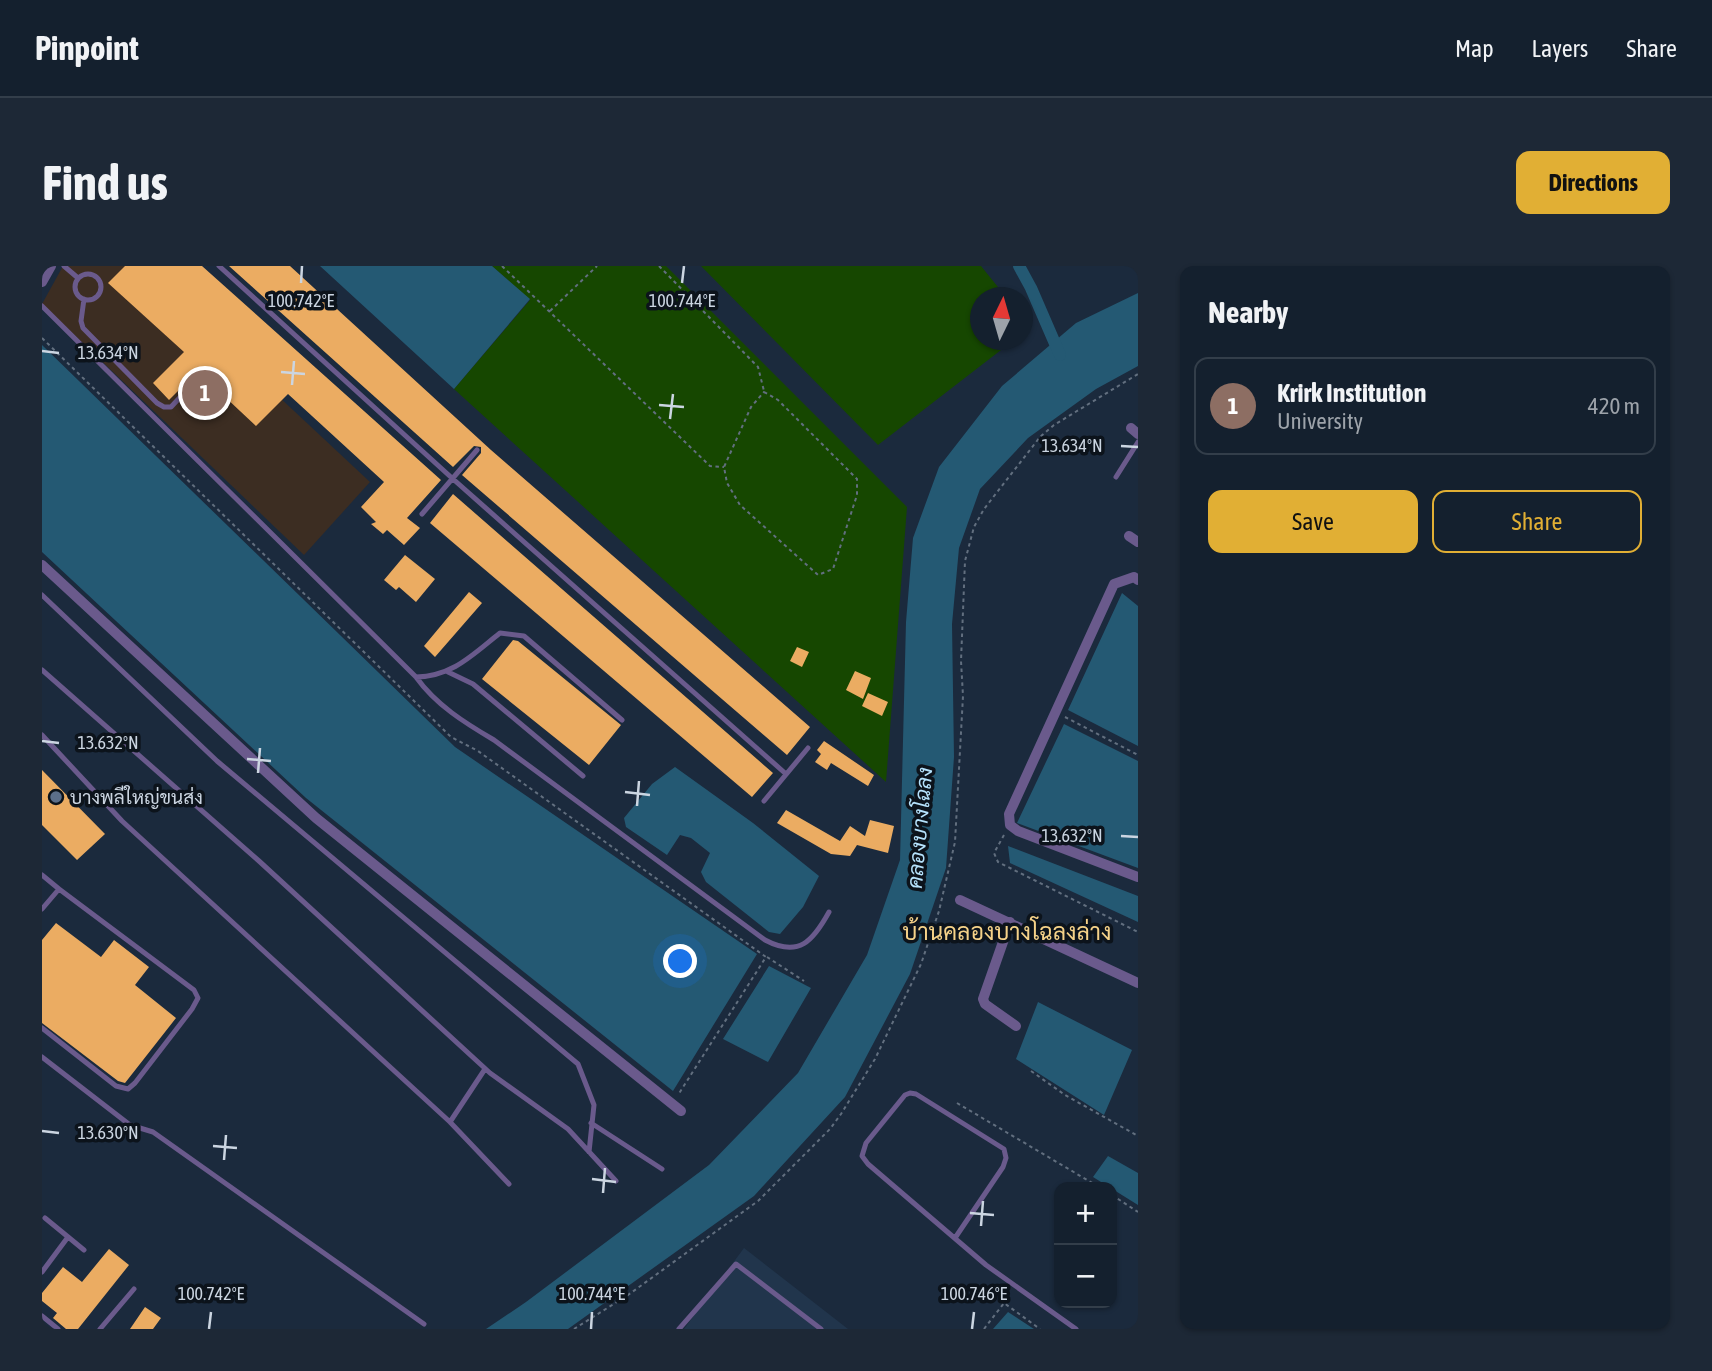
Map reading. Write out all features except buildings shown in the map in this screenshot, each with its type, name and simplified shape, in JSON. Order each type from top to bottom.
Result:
[{"type":"street","points":[[42,282],[51,266]]},
{"type":"street","points":[[42,565],[316,818],[681,1111]]},
{"type":"street","points":[[1138,580],[1133,577],[1114,584],[1009,814],[1010,825],[1018,831],[1138,877]]},
{"type":"street","points":[[960,900],[1138,983]]},
{"type":"street","points":[[1010,922],[983,999],[985,1004],[1016,1026]]},
{"type":"lane","points":[[64,266],[78,278]]},
{"type":"lane","points":[[219,266],[786,774]]},
{"type":"lane","points":[[78,278],[90,275],[100,282],[96,297],[84,299]]},
{"type":"lane","points":[[78,278],[76,290],[84,299],[81,321],[83,328],[157,403],[171,407],[198,378]]},
{"type":"lane","points":[[42,306],[416,677],[441,705],[495,740],[765,940],[784,948],[802,945],[811,940],[829,912]]},
{"type":"lane","points":[[1116,477],[1138,442]]},
{"type":"lane","points":[[422,514],[477,450]]},
{"type":"lane","points":[[42,595],[217,761],[578,1064],[594,1105],[589,1152]]},
{"type":"lane","points":[[416,677],[448,672],[500,633],[524,636],[622,720]]},
{"type":"lane","points":[[42,670],[259,861],[485,1069],[568,1129],[616,1181]]},
{"type":"lane","points":[[448,672],[473,684],[583,776]]},
{"type":"lane","points":[[42,735],[122,821],[450,1122],[509,1184]]},
{"type":"lane","points":[[764,801],[808,748]]},
{"type":"lane","points":[[42,875],[194,990],[198,998],[128,1089],[117,1086],[42,1028]]},
{"type":"lane","points":[[42,909],[59,889]]},
{"type":"lane","points":[[42,1057],[130,1125],[153,1132],[424,1324]]},
{"type":"lane","points":[[450,1122],[485,1069]]},
{"type":"lane","points":[[955,1238],[1003,1167],[1006,1158],[1004,1149],[916,1094],[910,1093],[905,1095],[866,1143],[862,1156],[868,1164],[986,1265],[1076,1329]]},
{"type":"lane","points":[[591,1123],[662,1169]]},
{"type":"lane","points":[[45,1218],[84,1250]]},
{"type":"lane","points":[[42,1272],[68,1237]]},
{"type":"lane","points":[[679,1329],[736,1264],[821,1329]]},
{"type":"lane","points":[[100,1329],[134,1289]]},
{"type":"lane","points":[[42,1316],[58,1329]]},
{"type":"path","points":[[502,266],[709,466],[724,467]]},
{"type":"path","points":[[550,312],[597,266]]},
{"type":"path","points":[[659,266],[758,367],[764,392],[778,400],[857,479],[857,495],[833,569],[818,575],[740,505],[727,483],[724,467],[751,407],[764,392]]},
{"type":"path","points":[[574,1329],[628,1295],[758,1201],[830,1129],[876,1059],[921,964],[939,911],[955,842],[963,709],[961,661],[965,561],[974,527],[984,509],[1040,437],[1054,425],[1138,374]]},
{"type":"path","points":[[1055,712],[1138,755]]},
{"type":"path","points":[[1010,825],[994,853],[998,862],[1138,932]]},
{"type":"path","points":[[766,957],[804,981]]},
{"type":"path","points":[[1031,1071],[1065,1095],[1138,1136]]},
{"type":"path","points":[[957,1103],[1091,1182]]},
{"type":"path","points":[[1117,1198],[1138,1212]]},
{"type":"path","points":[[984,1329],[1004,1303],[1040,1329]]},
{"type":"shaded area","points":[[63,266],[139,266],[370,482],[304,555],[42,304]]},
{"type":"shaded area","points":[[744,1248],[848,1329],[684,1329]]},
{"type":"green space","points":[[492,266],[666,266],[907,507],[886,782],[454,389],[530,300]]},
{"type":"green space","points":[[701,266],[981,266],[998,287],[970,287],[970,350],[1001,350],[878,445]]},
{"type":"water","points":[[320,266],[492,266],[530,299],[454,389]]},
{"type":"water","name":"คลองบางโฉลง","points":[[1138,293],[1138,366],[1096,389],[1028,438],[980,489],[959,548],[952,624],[954,757],[946,868],[910,974],[845,1097],[754,1196],[568,1329],[486,1329],[709,1165],[798,1073],[867,955],[900,860],[906,622],[913,538],[939,467],[1002,386],[1076,323]]},
{"type":"water","points":[[42,345],[455,747],[757,954],[673,1091],[306,798],[42,552]]},
{"type":"water","points":[[1122,593],[1138,606],[1138,746],[1068,710]]},
{"type":"water","points":[[1064,724],[1138,761],[1138,868],[1017,823]]},
{"type":"water","points":[[675,767],[753,823],[819,876],[803,907],[780,934],[769,932],[706,882],[701,872],[710,853],[691,838],[680,835],[667,855],[626,827],[624,818],[652,784]]},
{"type":"water","points":[[1008,846],[1138,896],[1138,922],[1010,863]]},
{"type":"water","points":[[769,966],[811,988],[768,1062],[723,1039]]},
{"type":"water","points":[[1038,1002],[1132,1050],[1104,1115],[1016,1059]]},
{"type":"water","points":[[1108,1156],[1138,1173],[1138,1205],[1117,1192],[1117,1182],[1101,1182],[1093,1177]]},
{"type":"water","points":[[1008,1312],[1034,1329],[993,1329]]},
{"type":"waterway","points":[[1019,266],[1060,355]]},
{"type":"place","name":"Krirk Institution","points":[[205,393]]},
{"type":"place","name":"บางพลีใหญ่ขนส่ง","points":[[56,797]]},
{"type":"district","name":"บ้านคลองบางโฉลงล่าง","points":[[1007,932]]}]
